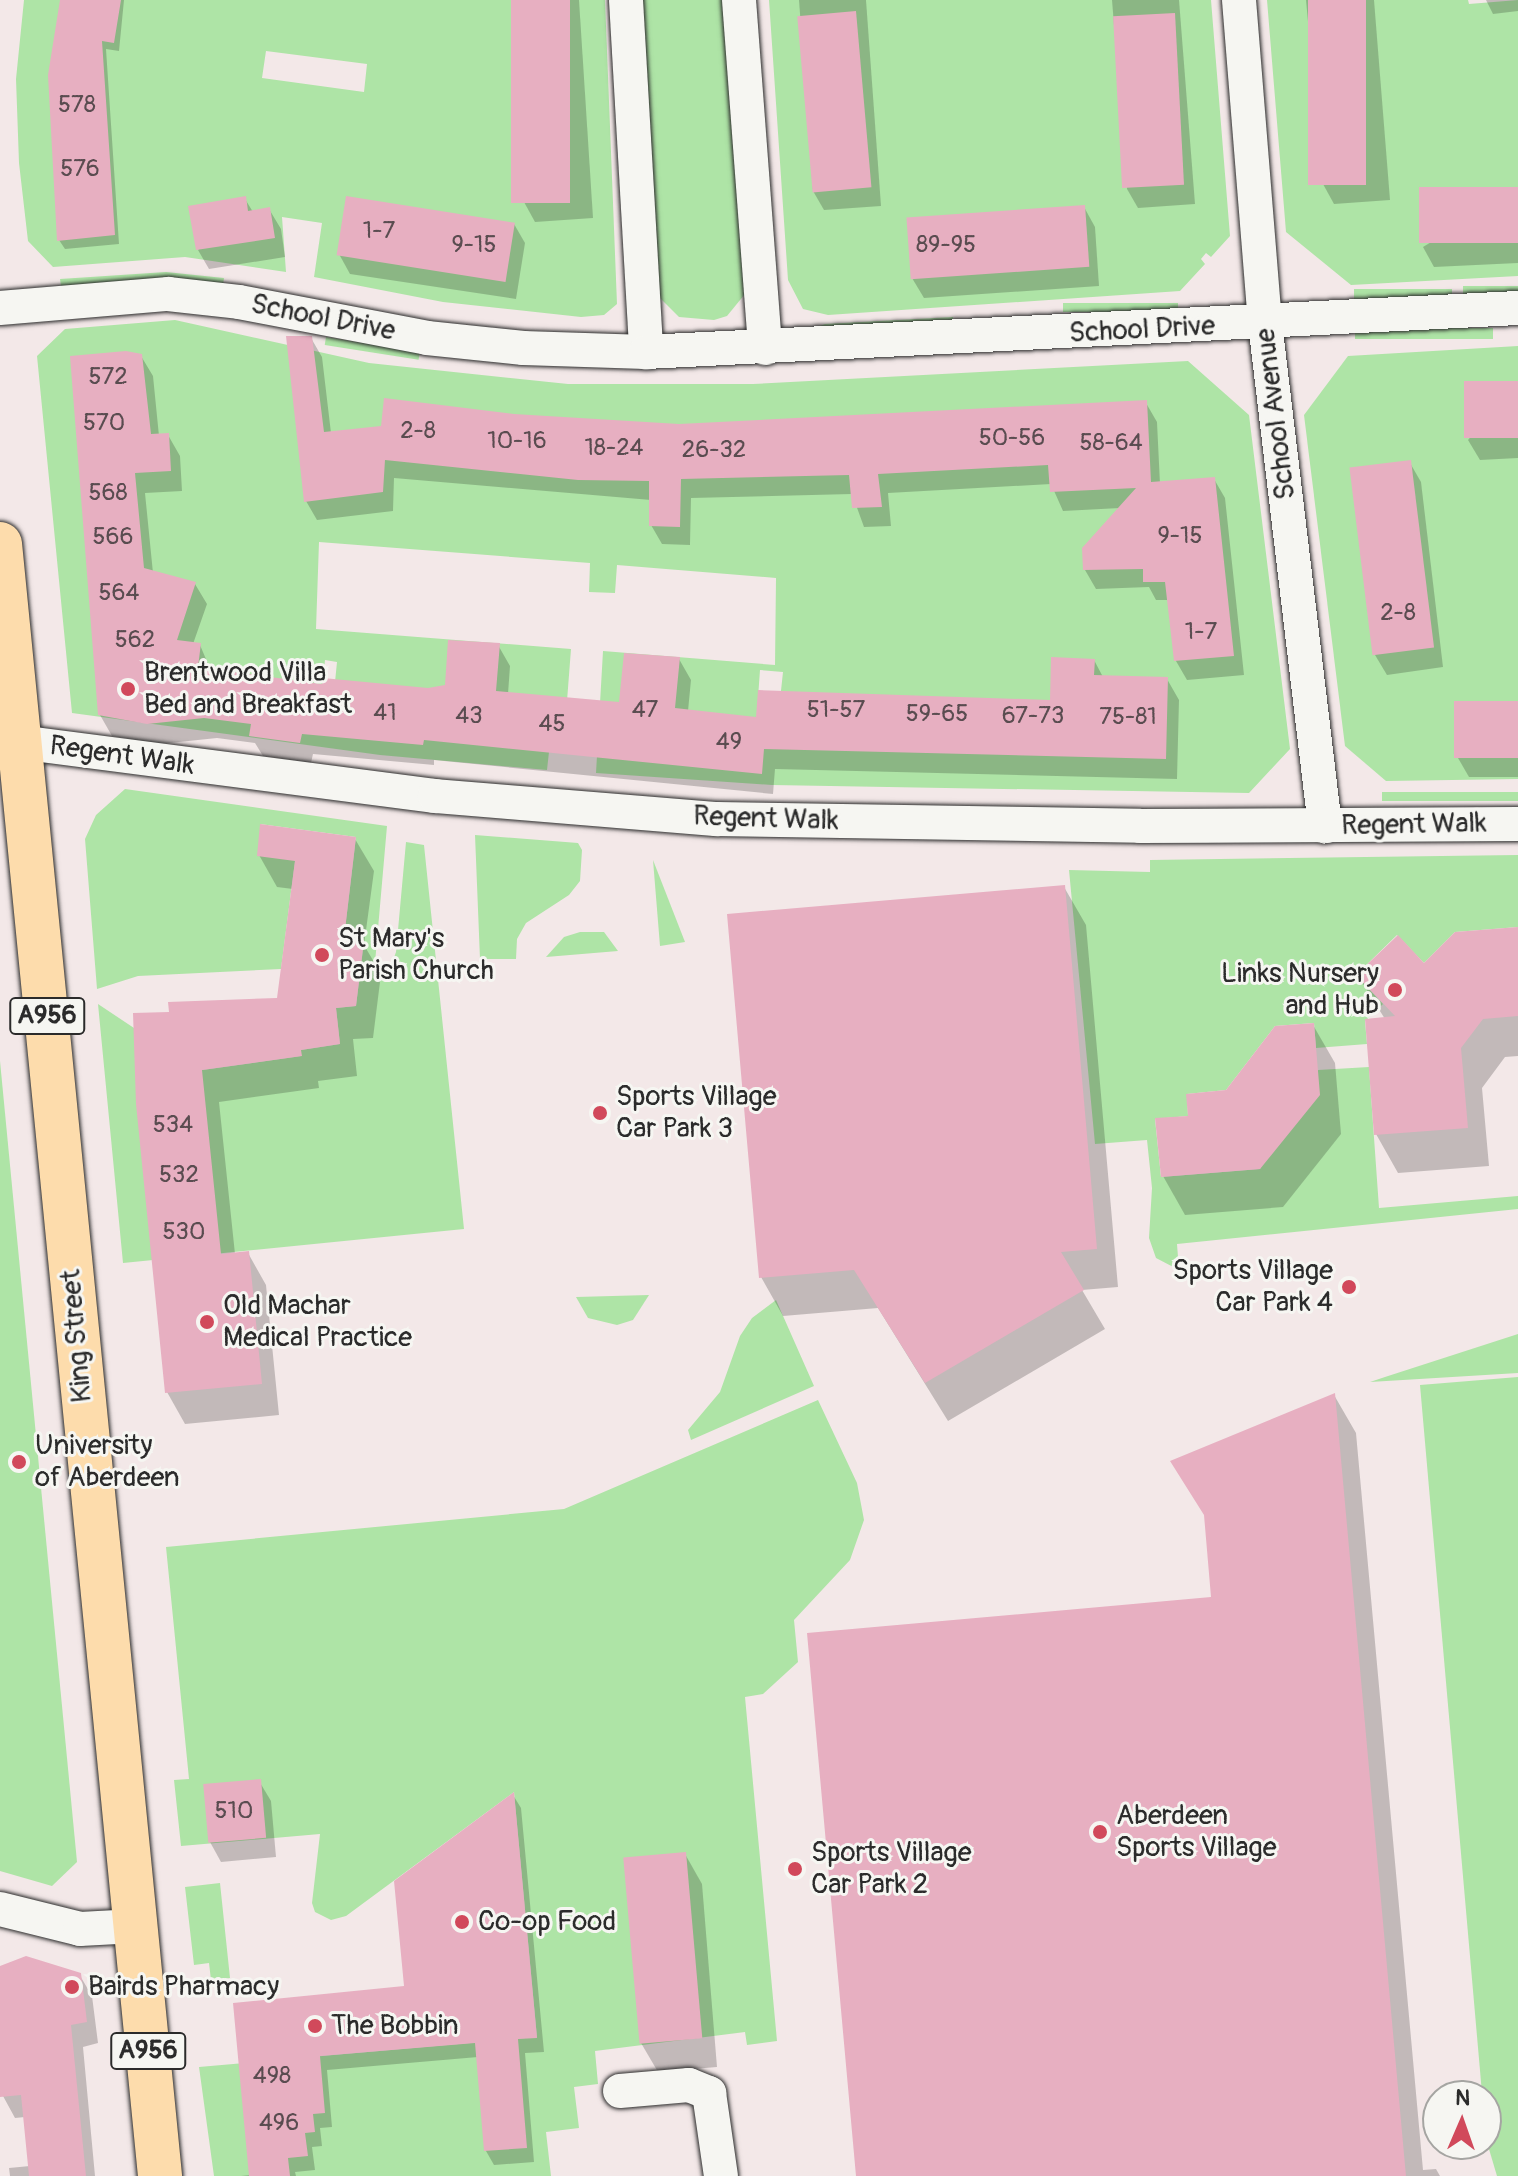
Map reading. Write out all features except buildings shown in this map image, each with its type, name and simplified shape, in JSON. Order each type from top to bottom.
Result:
[{"type":"main road","name":"King Street","points":[[0,544],[160,2176]]},
{"type":"street","points":[[626,0],[646,352]]},
{"type":"street","points":[[739,0],[765,348]]},
{"type":"street","name":"School Avenue","points":[[1239,0],[1265,323],[1325,826]]},
{"type":"street","name":"School Drive","points":[[0,308],[168,294],[427,338],[523,348],[646,352],[1518,308]]},
{"type":"street","name":"Regent Walk","points":[[19,742],[333,784],[633,814],[878,823],[1518,824]]},
{"type":"street","points":[[0,1909],[80,1929],[136,1926]]},
{"type":"street","points":[[620,2091],[689,2085],[709,2093],[721,2176]]},
{"type":"green space","points":[[24,0],[605,0],[617,304],[604,315],[581,317],[443,302],[314,277],[322,223],[282,217],[286,272],[185,257],[53,267],[28,241],[19,163],[16,79]],"holes":[[[266,51],[367,64],[364,92],[262,78]]]},
{"type":"green space","points":[[640,0],[728,0],[745,294],[727,316],[714,320],[679,317],[659,297]]},
{"type":"green space","points":[[769,0],[1211,0],[1230,236],[1211,257],[1206,253],[1201,259],[1205,264],[1180,291],[828,315],[803,309],[788,280]]},
{"type":"green space","points":[[1267,0],[1468,0],[1469,4],[1518,0],[1518,276],[1351,285],[1286,232]]},
{"type":"green space","points":[[166,272],[224,278],[223,285],[158,279],[61,286],[60,279]]},
{"type":"green space","points":[[1463,286],[1518,286],[1518,295],[1463,295]]},
{"type":"green space","points":[[1354,289],[1452,289],[1452,299],[1354,299]]},
{"type":"green space","points":[[1063,303],[1178,303],[1178,312],[1063,312]]},
{"type":"green space","points":[[953,317],[954,326],[815,328],[825,324]]},
{"type":"green space","points":[[175,320],[369,363],[568,384],[753,384],[1188,361],[1249,415],[1290,749],[1249,793],[772,785],[596,773],[603,651],[775,665],[776,578],[617,565],[615,593],[589,592],[590,563],[319,542],[316,629],[571,649],[563,753],[549,752],[547,770],[380,755],[72,713],[37,356],[65,329]],"holes":[[[325,660],[337,662],[335,682],[323,680]],[[760,670],[783,672],[780,700],[758,698]]]},
{"type":"green space","points":[[1355,328],[1493,328],[1493,339],[1355,339]]},
{"type":"green space","points":[[326,337],[420,352],[419,360],[325,345]]},
{"type":"green space","points":[[1518,346],[1518,779],[1386,781],[1345,746],[1304,415],[1348,356]]},
{"type":"green space","points":[[125,789],[387,826],[375,963],[376,973],[386,980],[396,952],[406,842],[424,845],[464,1229],[123,1263],[98,1004],[134,1028],[174,1074],[301,1056],[301,1050],[340,1044],[336,1008],[356,1006],[364,941],[344,938],[356,837],[260,824],[295,861],[281,969],[138,976],[97,989],[85,839],[96,815]]},
{"type":"green space","points":[[1382,792],[1518,792],[1518,801],[1382,801]]},
{"type":"green space","points":[[475,835],[578,843],[582,850],[580,881],[569,895],[526,923],[517,939],[516,959],[480,959]]},
{"type":"green space","points":[[1518,855],[1518,927],[1455,932],[1424,963],[1397,935],[1356,975],[1383,1004],[1365,1021],[1367,1044],[1316,1048],[1314,1023],[1275,1026],[1226,1090],[1187,1094],[1188,1116],[1155,1119],[1161,1177],[1260,1169],[1318,1070],[1369,1067],[1379,1208],[1518,1196],[1518,1209],[1177,1244],[1179,1270],[1156,1258],[1149,1238],[1152,1188],[1147,1140],[1095,1144],[1069,870],[1150,872],[1150,860]]},
{"type":"green space","points":[[653,860],[685,942],[660,946]]},
{"type":"green space","points":[[580,932],[604,932],[618,951],[546,957],[564,937]]},
{"type":"green space","name":"University of Aberdeen","points":[[0,1061],[77,1862],[52,1886],[0,1871]]},
{"type":"green space","points":[[649,1295],[633,1320],[617,1325],[588,1318],[576,1297]]},
{"type":"green space","points":[[776,1300],[814,1386],[691,1440],[688,1430],[720,1392],[740,1336],[752,1318]]},
{"type":"green space","points":[[1518,1334],[1518,1373],[1370,1382],[1385,1377]]},
{"type":"green space","points":[[1518,1377],[1518,2176],[1497,2176],[1492,2160],[1502,2160],[1502,2080],[1481,2080],[1420,1385]]},
{"type":"green space","points":[[818,1400],[857,1483],[864,1520],[850,1560],[794,1620],[798,1662],[763,1694],[745,1697],[777,2041],[747,2045],[745,2032],[595,2051],[598,2084],[574,2087],[579,2128],[546,2132],[551,2176],[214,2176],[199,2067],[537,2037],[514,1792],[346,1916],[331,1920],[315,1912],[312,1903],[320,1834],[181,1846],[174,1780],[189,1779],[166,1547],[564,1509]]},
{"type":"green space","points":[[220,1883],[230,1978],[211,1980],[209,1963],[194,1965],[185,1887]]},
{"type":"place","name":"Brentwood Villa Bed and Breakfast","points":[[128,689]]},
{"type":"place","name":"St Mary's Parish Church","points":[[322,955]]},
{"type":"place","name":"Links Nursery and Hub","points":[[1395,990]]},
{"type":"place","name":"Sports Village Car Park 3","points":[[600,1113]]},
{"type":"place","name":"Sports Village Car Park 4","points":[[1349,1287]]},
{"type":"place","name":"Old Machar Medical Practice","points":[[207,1322]]},
{"type":"place","name":"University of Aberdeen","points":[[19,1462]]},
{"type":"place","name":"Aberdeen Sports Village","points":[[1100,1832]]},
{"type":"place","name":"Sports Village Car Park 2","points":[[795,1869]]},
{"type":"place","name":"Co-op Food","points":[[462,1922]]},
{"type":"place","name":"Bairds Pharmacy","points":[[72,1987]]},
{"type":"place","name":"The Bobbin","points":[[315,2026]]}]
